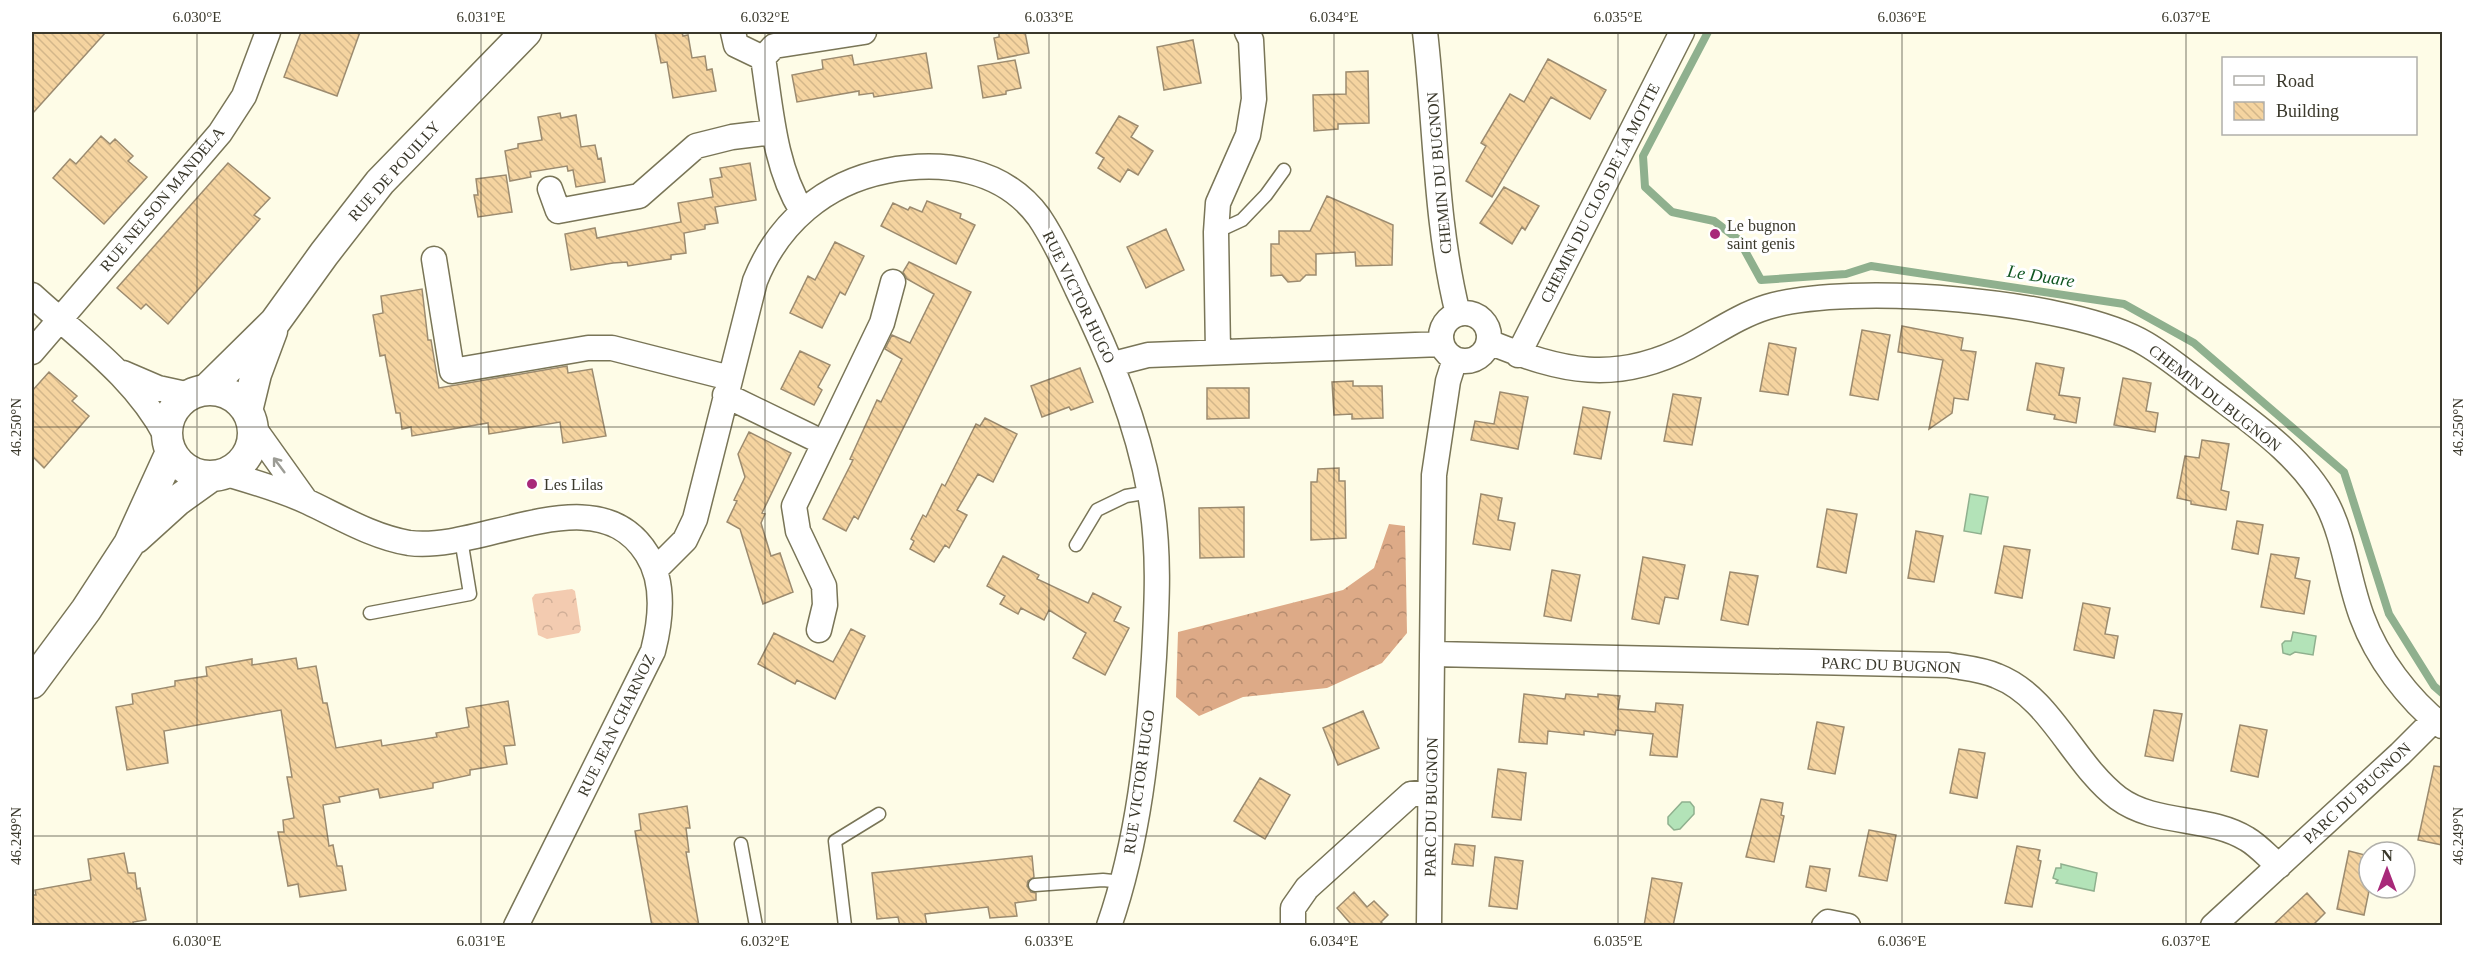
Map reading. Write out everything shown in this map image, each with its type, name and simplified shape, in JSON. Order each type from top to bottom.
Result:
[{"type":"street","name":"RUE NELSON MANDELA","points":[[37,346],[220,132],[244,96],[268,32]]},
{"type":"street","name":"RUE DE POUILLY","points":[[32,683],[86,610],[129,544],[169,444],[169,420],[177,405],[198,392],[275,322],[380,182],[526,32]]},
{"type":"street","points":[[733,32],[736,45],[763,58]]},
{"type":"street","points":[[763,58],[774,46],[864,32]]},
{"type":"street","points":[[1218,351],[1216,232],[1218,203],[1248,135],[1254,99],[1251,40],[1246,32]]},
{"type":"street","name":"CHEMIN DU BUGNON","points":[[1425,32],[1442,228],[1448,273],[1458,314]]},
{"type":"street","name":"CHEMIN DU CLOS DE LA MOTTE","points":[[1518,354],[1682,32]]},
{"type":"street","points":[[763,58],[774,132],[787,182],[802,211]]},
{"type":"street","points":[[550,189],[558,211],[639,196],[696,146],[732,137],[774,132]]},
{"type":"street","name":"RUE VICTOR HUGO","points":[[655,570],[685,540],[695,519],[754,281],[762,261],[790,222],[822,196],[846,183],[867,175],[914,166],[961,168],[1005,184],[1038,216],[1052,238],[1113,364],[1150,492],[1157,555],[1157,604],[1151,701],[1135,832],[1109,926]]},
{"type":"street","points":[[434,260],[452,371],[588,348],[612,348],[727,386],[824,443]]},
{"type":"street","points":[[819,630],[825,605],[824,586],[798,531],[794,506],[882,323],[893,282]]},
{"type":"street","points":[[32,295],[121,373],[157,418],[181,465],[195,474],[219,475]]},
{"type":"street","name":"CHEMIN DU BUGNON","points":[[1489,342],[1544,363],[1593,372],[1627,369],[1664,359],[1731,321],[1767,307],[1806,298],[1857,296],[1978,302],[2078,318],[2113,328],[2145,344],[2174,363],[2242,415],[2303,468],[2327,505],[2343,550],[2362,618],[2382,658],[2404,687],[2439,722]]},
{"type":"street","points":[[1113,364],[1148,355],[1418,346],[1448,351],[1466,362],[1476,359],[1485,352],[1489,342],[1488,330],[1481,319],[1470,314],[1458,314],[1447,321],[1442,332],[1448,351]]},
{"type":"street","name":"RUE DE POUILLY","points":[[129,544],[178,500],[240,465],[250,452],[256,374],[275,322]]},
{"type":"street","name":"PARC DU BUGNON","points":[[1430,926],[1434,475],[1448,381],[1448,351]]},
{"type":"street","points":[[121,373],[158,388],[198,392],[223,391],[238,400],[251,419]]},
{"type":"street","name":"RUE JEAN CHARNOZ","points":[[251,419],[306,501]]},
{"type":"street","name":"RUE JEAN CHARNOZ","points":[[219,475],[306,501],[378,534],[408,543],[432,544],[572,516],[591,517],[611,523],[629,534],[643,547],[655,570],[660,610],[658,631],[652,651],[516,926]]},
{"type":"street","name":"PARC DU BUGNON","points":[[1433,654],[1948,665],[1980,671],[1998,676],[2033,699],[2092,774],[2119,799],[2154,816],[2211,826],[2247,839],[2279,866]]},
{"type":"street","name":"PARC DU BUGNON","points":[[2213,926],[2439,722]]},
{"type":"street","points":[[1293,926],[1293,908],[1307,888],[1411,794],[1430,792]]},
{"type":"street","points":[[1824,926],[1828,922],[1848,926]]},
{"type":"lane","points":[[1216,232],[1242,220],[1266,195],[1284,170]]},
{"type":"lane","points":[[1076,544],[1097,510],[1126,496],[1150,492]]},
{"type":"lane","points":[[370,613],[470,594],[461,539]]},
{"type":"lane","points":[[845,926],[835,841],[879,814]]},
{"type":"lane","points":[[741,844],[756,926]]},
{"type":"lane","points":[[1035,885],[1103,880],[1123,882]]},
{"type":"green space","points":[[1389,524],[1405,526],[1407,633],[1382,663],[1327,688],[1243,697],[1199,716],[1176,697],[1178,632],[1343,590],[1374,568]]},
{"type":"green space","points":[[572,589],[575,591],[581,630],[579,633],[547,639],[538,635],[532,598],[535,594]]},
{"type":"shaded area","points":[[1970,494],[1988,497],[1981,534],[1964,531]]},
{"type":"shaded area","points":[[2293,632],[2316,636],[2313,655],[2283,653],[2282,644],[2285,641],[2291,641]]},
{"type":"shaded area","points":[[1682,802],[1690,802],[1694,807],[1694,814],[1680,829],[1674,830],[1668,824],[1668,817]]},
{"type":"shaded area","points":[[2061,864],[2097,873],[2094,891],[2056,883],[2058,880],[2053,878],[2056,868],[2061,868]]},
{"type":"building","points":[[32,32],[106,32],[32,114]]},
{"type":"building","points":[[301,32],[360,32],[337,96],[284,77]]},
{"type":"building","points":[[655,32],[682,32],[683,36],[688,35],[692,58],[705,56],[707,70],[712,69],[716,91],[673,98],[667,62],[661,63]]},
{"type":"building","points":[[999,32],[1025,32],[1029,53],[998,59],[994,38],[999,37]]},
{"type":"building","points":[[1193,40],[1201,83],[1164,90],[1157,47]]},
{"type":"building","points":[[926,53],[932,88],[874,97],[873,93],[859,95],[859,91],[797,102],[792,75],[823,69],[822,60],[852,55],[854,65]]},
{"type":"building","points":[[1548,59],[1606,90],[1590,119],[1551,97],[1492,197],[1466,181],[1486,146],[1481,143],[1510,94],[1524,102]]},
{"type":"building","points":[[1015,60],[1021,88],[1006,91],[1006,94],[983,98],[978,66]]},
{"type":"building","points":[[1368,71],[1369,123],[1338,124],[1338,129],[1314,131],[1313,95],[1346,94],[1346,72]]},
{"type":"building","points":[[560,113],[561,118],[576,115],[581,147],[595,145],[598,159],[601,158],[605,182],[576,187],[573,170],[568,171],[567,166],[530,172],[531,177],[510,181],[505,151],[518,148],[518,144],[542,140],[538,117]]},
{"type":"building","points":[[1119,116],[1138,126],[1131,137],[1153,151],[1138,175],[1128,169],[1120,182],[1098,168],[1104,158],[1096,153]]},
{"type":"building","points":[[101,136],[110,144],[115,139],[133,156],[128,161],[147,177],[104,224],[53,178],[70,159],[76,164]]},
{"type":"building","points":[[228,163],[270,198],[254,215],[260,219],[168,324],[146,304],[141,309],[117,288]]},
{"type":"building","points":[[750,163],[756,200],[715,207],[718,223],[705,225],[705,229],[684,233],[686,253],[671,255],[671,259],[628,266],[627,262],[571,270],[565,234],[595,228],[597,238],[681,222],[678,203],[713,197],[710,179],[722,177],[720,168]]},
{"type":"building","points":[[506,175],[512,212],[478,217],[474,195],[478,195],[476,179]]},
{"type":"building","points":[[1504,187],[1539,206],[1525,230],[1522,227],[1512,244],[1480,223]]},
{"type":"building","points":[[1327,196],[1393,225],[1392,265],[1356,266],[1355,252],[1316,254],[1316,275],[1306,275],[1300,281],[1288,282],[1282,275],[1271,276],[1271,244],[1279,244],[1279,231],[1310,231]]},
{"type":"building","points":[[927,201],[961,214],[960,218],[975,225],[956,264],[881,226],[893,203],[908,210],[910,207],[922,212]]},
{"type":"building","points":[[1166,229],[1184,270],[1146,288],[1127,247]]},
{"type":"building","points":[[835,242],[864,256],[845,295],[840,292],[822,328],[790,313],[808,276],[815,280]]},
{"type":"building","points":[[909,262],[971,292],[858,519],[854,516],[846,531],[823,519],[853,460],[850,459],[877,400],[881,402],[902,359],[885,349],[892,335],[910,343],[934,294],[907,279],[903,272]]},
{"type":"building","points":[[422,289],[428,340],[431,340],[439,388],[567,366],[568,373],[592,369],[606,436],[563,443],[560,422],[489,434],[488,423],[412,436],[411,427],[402,429],[400,413],[396,413],[385,355],[380,356],[373,315],[383,313],[381,296]]},
{"type":"building","points":[[1902,326],[1963,338],[1961,350],[1976,352],[1968,400],[1954,398],[1952,413],[1929,429],[1943,360],[1898,352]]},
{"type":"building","points":[[1862,330],[1890,335],[1878,400],[1850,395]]},
{"type":"building","points":[[1769,343],[1796,348],[1788,395],[1760,391]]},
{"type":"building","points":[[800,351],[830,365],[818,387],[822,390],[814,405],[781,389]]},
{"type":"building","points":[[2036,363],[2064,368],[2059,395],[2080,398],[2076,423],[2054,419],[2055,415],[2027,410]]},
{"type":"building","points":[[1080,368],[1093,402],[1071,410],[1069,407],[1042,417],[1031,386]]},
{"type":"building","points":[[49,372],[77,396],[72,401],[89,416],[44,468],[32,456],[32,391]]},
{"type":"building","points":[[2123,378],[2151,383],[2146,411],[2158,413],[2155,432],[2114,425]]},
{"type":"building","points":[[1353,381],[1353,386],[1382,386],[1383,418],[1352,419],[1352,414],[1334,415],[1332,382]]},
{"type":"building","points":[[1207,388],[1249,388],[1249,418],[1207,419]]},
{"type":"building","points":[[1500,392],[1528,397],[1518,449],[1471,440],[1475,421],[1494,424]]},
{"type":"building","points":[[1673,394],[1701,398],[1692,445],[1664,441]]},
{"type":"building","points":[[1583,407],[1610,412],[1601,459],[1574,454]]},
{"type":"building","points":[[985,418],[1017,434],[993,482],[978,474],[957,510],[967,515],[949,548],[945,545],[934,562],[910,549],[914,541],[911,539],[923,515],[926,517],[942,484],[945,486],[976,424],[980,426]]},
{"type":"building","points":[[749,432],[791,453],[762,513],[765,514],[761,523],[771,556],[780,553],[793,592],[763,604],[740,529],[727,522],[745,477],[738,454]]},
{"type":"building","points":[[2202,440],[2229,444],[2221,490],[2229,492],[2226,510],[2191,504],[2191,501],[2177,498],[2185,456],[2199,458]]},
{"type":"building","points":[[1339,468],[1339,481],[1345,481],[1346,538],[1311,540],[1311,482],[1317,482],[1318,469]]},
{"type":"building","points":[[1481,494],[1502,498],[1498,520],[1515,523],[1510,550],[1473,544]]},
{"type":"building","points":[[1244,507],[1244,557],[1200,558],[1199,508]]},
{"type":"building","points":[[1827,509],[1857,514],[1846,573],[1817,567]]},
{"type":"building","points":[[2237,521],[2263,525],[2258,554],[2232,549]]},
{"type":"building","points":[[1916,531],[1943,536],[1934,582],[1908,578]]},
{"type":"building","points":[[2004,546],[2030,550],[2022,598],[1995,593]]},
{"type":"building","points":[[2271,554],[2299,558],[2295,578],[2310,581],[2304,614],[2261,607]]},
{"type":"building","points":[[1003,556],[1039,575],[1037,579],[1088,603],[1093,593],[1121,607],[1114,621],[1129,628],[1105,675],[1073,658],[1086,633],[1049,610],[1044,620],[1021,608],[1018,614],[1000,604],[1005,596],[987,586]]},
{"type":"building","points":[[1643,557],[1685,565],[1678,599],[1665,597],[1659,624],[1632,619]]},
{"type":"building","points":[[1552,570],[1580,575],[1571,621],[1544,616]]},
{"type":"building","points":[[1730,572],[1758,576],[1748,625],[1721,620]]},
{"type":"building","points":[[2083,603],[2110,608],[2105,634],[2118,636],[2114,658],[2074,650]]},
{"type":"building","points":[[851,629],[865,636],[835,699],[797,680],[795,684],[758,664],[774,633],[833,662]]},
{"type":"building","points":[[296,658],[298,669],[316,666],[323,703],[327,703],[336,748],[381,740],[382,746],[437,737],[436,733],[469,727],[466,708],[508,701],[515,745],[504,746],[507,764],[470,770],[470,775],[433,783],[433,788],[380,798],[378,789],[339,797],[340,802],[323,805],[329,846],[333,845],[337,866],[342,866],[346,890],[300,897],[298,884],[288,886],[278,832],[284,832],[283,820],[294,818],[287,777],[292,777],[281,710],[164,731],[168,763],[127,770],[116,707],[133,704],[132,694],[175,686],[175,681],[207,676],[206,667],[252,659],[252,665]]},
{"type":"building","points":[[1524,694],[1565,699],[1566,694],[1598,697],[1598,694],[1620,696],[1618,709],[1655,712],[1656,703],[1683,705],[1677,757],[1650,755],[1653,734],[1616,730],[1615,735],[1584,731],[1584,735],[1548,731],[1547,744],[1519,742]]},
{"type":"building","points":[[2154,710],[2182,714],[2173,761],[2145,756]]},
{"type":"building","points":[[1363,711],[1379,748],[1338,765],[1323,728]]},
{"type":"building","points":[[1817,722],[1844,727],[1835,774],[1808,769]]},
{"type":"building","points":[[2240,725],[2267,730],[2258,777],[2231,771]]},
{"type":"building","points":[[1959,749],[1985,753],[1977,798],[1950,793]]},
{"type":"building","points":[[2434,766],[2442,767],[2442,845],[2418,840]]},
{"type":"building","points":[[1498,769],[1526,773],[1521,820],[1492,817]]},
{"type":"building","points":[[1260,778],[1290,795],[1265,839],[1234,821]]},
{"type":"building","points":[[1761,799],[1783,803],[1781,815],[1784,816],[1774,862],[1746,857]]},
{"type":"building","points":[[687,806],[690,828],[686,828],[689,852],[686,852],[699,926],[652,926],[635,831],[641,830],[639,814]]},
{"type":"building","points":[[1869,830],[1896,835],[1887,881],[1859,876]]},
{"type":"building","points":[[1455,844],[1475,846],[1473,866],[1452,864]]},
{"type":"building","points":[[2017,846],[2040,850],[2038,860],[2041,861],[2032,907],[2005,903]]},
{"type":"building","points":[[2349,851],[2357,853],[2357,900],[2367,900],[2364,915],[2337,909]]},
{"type":"building","points":[[124,853],[128,873],[135,873],[137,889],[140,888],[146,920],[133,922],[134,926],[32,926],[32,895],[36,895],[35,890],[91,880],[88,859]]},
{"type":"building","points":[[1032,856],[1034,877],[1028,881],[1027,886],[1031,892],[1036,893],[1036,900],[1015,903],[1017,916],[990,918],[988,907],[925,914],[927,926],[900,926],[898,917],[877,919],[872,873]]},
{"type":"building","points":[[1495,857],[1523,861],[1517,909],[1489,906]]},
{"type":"building","points":[[1810,866],[1830,869],[1826,891],[1806,887]]},
{"type":"building","points":[[1652,878],[1682,883],[1673,926],[1644,926]]},
{"type":"building","points":[[1354,892],[1367,907],[1374,901],[1388,915],[1381,922],[1385,926],[1347,926],[1350,923],[1337,908]]},
{"type":"building","points":[[2307,893],[2325,913],[2312,926],[2272,926]]},
{"type":"waterway","name":"Le Duare","points":[[1708,32],[1643,156],[1645,187],[1672,212],[1714,221],[1739,240],[1761,280],[1846,274],[1871,266],[2124,304],[2194,343],[2344,472],[2389,614],[2434,686],[2442,693]]},
{"type":"place","name":"Le bugnon saint genis","points":[[1715,234]]},
{"type":"place","name":"Les Lilas","points":[[532,484]]}]
